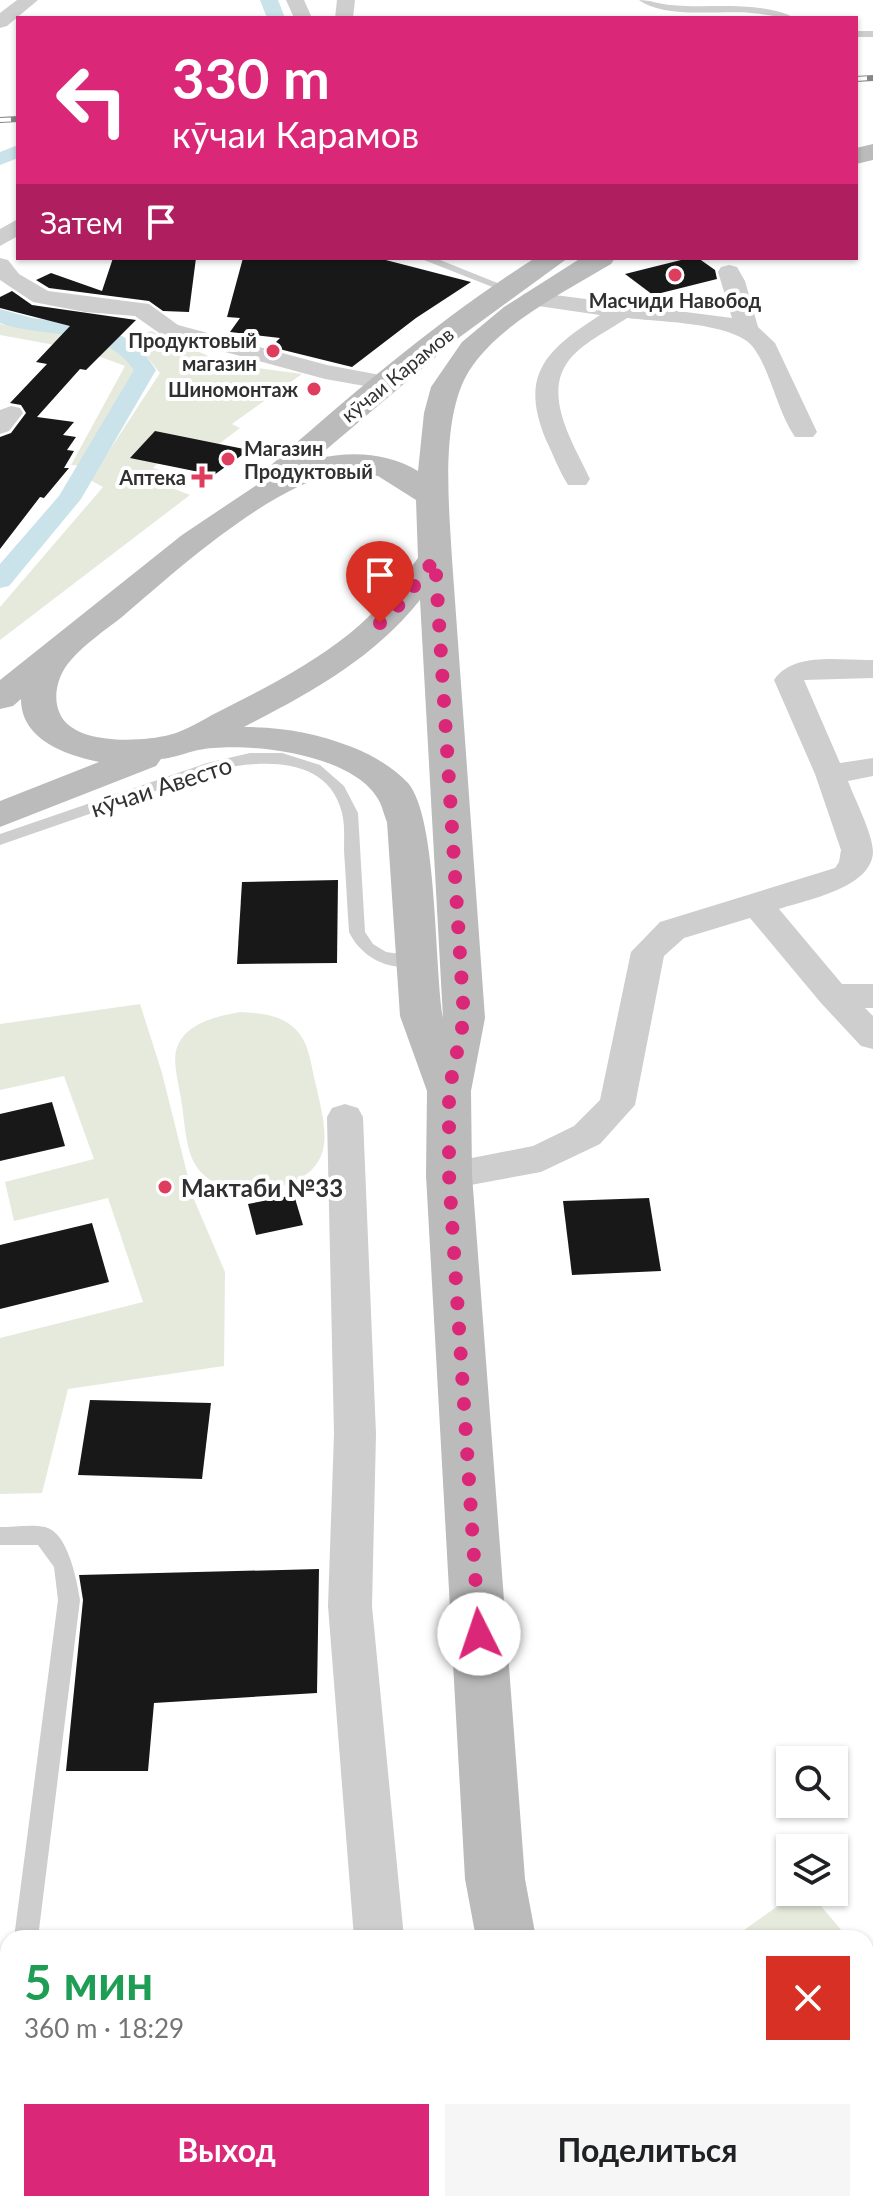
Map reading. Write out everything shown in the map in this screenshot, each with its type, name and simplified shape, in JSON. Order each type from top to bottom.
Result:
[{"type":"main road","name":"кӯчаи Карамов","points":[[0,698],[249,501],[382,382],[504,288],[551,260]]},
{"type":"main road","name":"кӯчаи Карамов","points":[[0,815],[183,743],[294,686],[361,642],[400,604],[435,559],[432,497],[442,399],[447,383],[475,346],[532,299],[598,260]]},
{"type":"main road","name":"кӯчаи Карамов","points":[[249,501],[294,477],[335,463],[382,466],[408,475],[432,497]]},
{"type":"main road","points":[[435,559],[464,1018],[449,1091],[449,1175],[495,1879],[505,1930]]},
{"type":"main road","name":"кӯчаи Карамов","points":[[56,654],[39,683],[39,706],[45,723],[64,739],[98,751],[183,743]]},
{"type":"main road","points":[[183,743],[268,738],[315,745],[360,763],[394,791],[406,822],[421,1016],[449,1091]]},
{"type":"street","points":[[3,24],[29,0]]},
{"type":"street","points":[[0,265],[11,279],[41,297],[85,305],[141,309],[170,330],[325,372],[382,382]]},
{"type":"street","points":[[729,272],[747,330]]},
{"type":"street","points":[[532,299],[723,323],[747,330],[763,343],[804,432]]},
{"type":"street","points":[[577,479],[547,406],[545,390],[556,361],[621,311]]},
{"type":"street","points":[[449,1175],[541,1158],[587,1135],[617,1105],[648,952],[672,930],[846,875],[855,865],[857,850],[830,774],[789,680],[801,670],[873,669]]},
{"type":"street","points":[[830,774],[873,767]]},
{"type":"street","points":[[757,905],[873,1037]]},
{"type":"street","points":[[833,995],[873,996]]},
{"type":"street","points":[[345,1117],[355,1434],[350,1606],[378,1930]]},
{"type":"lane","points":[[644,0],[659,7],[740,6],[772,9],[786,16]]},
{"type":"lane","points":[[430,260],[504,288]]},
{"type":"lane","name":"кӯчаи Авесто","points":[[0,840],[212,766],[250,758],[293,761],[315,768],[339,789],[350,813],[357,932],[361,945],[385,960],[416,961]]},
{"type":"lane","points":[[0,1536],[44,1536],[64,1565],[69,1600],[27,1930]]},
{"type":"shaded area","points":[[0,324],[92,341],[108,347],[138,369],[83,466],[71,465],[125,366],[82,350],[0,335]]},
{"type":"shaded area","points":[[151,331],[227,364],[302,374],[232,424],[240,428],[215,447],[181,440],[153,468],[182,477],[172,488],[190,495],[0,640],[0,607],[103,487],[90,480],[160,373],[132,339]]},
{"type":"shaded area","points":[[140,1004],[162,1073],[193,1197],[225,1272],[224,1366],[68,1389],[42,1493],[0,1494],[0,1338],[143,1302],[108,1198],[14,1221],[5,1182],[94,1159],[64,1076],[0,1090],[0,1024]]},
{"type":"shaded area","points":[[240,1012],[274,1017],[298,1032],[308,1051],[323,1116],[324,1146],[320,1159],[297,1180],[267,1190],[239,1190],[218,1184],[197,1167],[188,1144],[176,1072],[176,1051],[189,1031],[205,1021]]},
{"type":"shaded area","points":[[778,1906],[821,1906],[841,1930],[744,1930]]},
{"type":"building","points":[[112,260],[196,260],[189,312],[163,311],[149,301],[49,288],[36,280],[51,273],[102,291]]},
{"type":"building","points":[[242,260],[386,260],[471,282],[416,318],[352,367],[271,347],[280,338],[230,332],[240,318],[227,317]]},
{"type":"building","name":"Масчиди Навобод","points":[[681,260],[701,260],[715,270],[717,279],[653,295],[625,274]]},
{"type":"building","points":[[12,291],[32,305],[136,320],[86,370],[80,369],[37,417],[74,422],[63,435],[76,437],[67,450],[74,451],[64,468],[69,468],[44,498],[40,497],[0,549],[0,437],[11,433],[26,413],[21,405],[10,403],[47,364],[36,362],[70,326],[0,308],[0,297]]},
{"type":"building","points":[[155,431],[249,450],[214,475],[130,458]]},
{"type":"building","points":[[338,880],[337,963],[237,964],[242,882]]},
{"type":"building","points":[[52,1102],[65,1146],[0,1161],[0,1114]]},
{"type":"building","points":[[294,1195],[303,1225],[256,1235],[248,1204]]},
{"type":"building","points":[[649,1198],[661,1271],[572,1275],[563,1201]]},
{"type":"building","points":[[92,1223],[109,1282],[0,1309],[0,1245]]},
{"type":"building","points":[[90,1400],[211,1403],[202,1479],[78,1475]]},
{"type":"building","points":[[319,1569],[317,1693],[154,1703],[148,1771],[66,1771],[83,1600],[79,1575]]},
{"type":"waterway","points":[[269,0],[275,16]]},
{"type":"waterway","points":[[0,159],[16,152]]},
{"type":"waterway","points":[[0,316],[114,340],[131,351],[145,370],[69,499],[0,580]]},
{"type":"railway","points":[[858,79],[873,78]]},
{"type":"railway","points":[[0,120],[16,119]]},
{"type":"place","name":"Масчиди Навобод","points":[[675,275]]},
{"type":"place","name":"Продуктовый магазин","points":[[273,351]]},
{"type":"place","name":"Шиномонтаж","points":[[314,389]]},
{"type":"place","name":"Магазин Продуктовый","points":[[228,459]]},
{"type":"place","name":"Аптека","points":[[202,477]]},
{"type":"place","name":"Мактаби №33","points":[[165,1187]]},
{"type":"route","points":[[380,623],[400,604],[435,559],[464,1018],[449,1091],[449,1175],[479,1634]]}]
